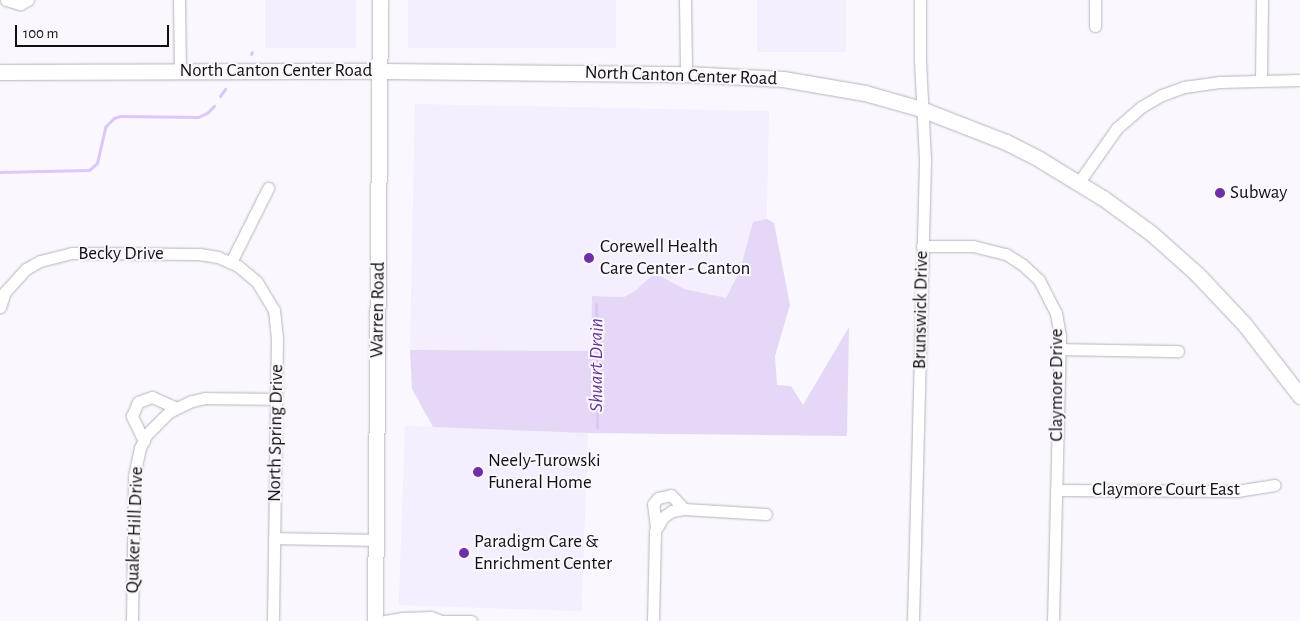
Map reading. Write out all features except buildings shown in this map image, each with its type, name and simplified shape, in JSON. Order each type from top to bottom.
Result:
[{"type":"main road","name":"Warren Road","points":[[375,621],[381,71],[380,0]]},
{"type":"main road","name":"North Canton Center Road","points":[[0,72],[381,71],[686,74],[755,76],[811,82],[865,93],[921,109],[1006,142],[1079,182],[1144,227],[1197,274],[1250,331],[1300,396]]},
{"type":"street","points":[[6,0],[20,4],[28,0]]},
{"type":"street","points":[[179,0],[180,71]]},
{"type":"street","points":[[685,0],[686,74]]},
{"type":"street","name":"Brunswick Drive","points":[[913,621],[925,141],[921,109],[920,0]]},
{"type":"street","points":[[1095,0],[1095,26]]},
{"type":"street","points":[[1261,81],[1262,0]]},
{"type":"street","points":[[1079,182],[1117,128],[1131,114],[1151,100],[1173,91],[1199,84],[1300,80]]},
{"type":"street","points":[[231,262],[268,188]]},
{"type":"street","name":"Claymore Drive","points":[[922,246],[987,248],[1006,254],[1023,265],[1039,280],[1052,301],[1059,323],[1060,349],[1053,621]]},
{"type":"street","name":"Becky Drive","points":[[0,307],[5,292],[17,278],[40,261],[71,253],[199,254],[231,262]]},
{"type":"street","name":"North Spring Drive","points":[[231,262],[246,271],[257,282],[274,310],[277,337],[273,621]]},
{"type":"street","points":[[1060,349],[1178,351]]},
{"type":"street","name":"Quaker Hill Drive","points":[[144,441],[132,416],[138,402],[152,397],[177,408]]},
{"type":"street","name":"Quaker Hill Drive","points":[[132,621],[134,476],[136,463],[144,441],[156,422],[177,408],[205,398],[276,399]]},
{"type":"street","name":"Claymore Court East","points":[[1056,490],[1237,491],[1275,486]]},
{"type":"street","points":[[653,621],[656,527],[653,504],[658,498],[671,495],[684,509]]},
{"type":"street","points":[[656,527],[668,513],[684,509],[766,514]]},
{"type":"street","points":[[274,538],[376,540]]},
{"type":"street","points":[[384,621],[431,617],[441,621],[471,621]]},
{"type":"shaded area","points":[[265,0],[356,0],[356,48],[265,48]]},
{"type":"shaded area","points":[[408,0],[616,0],[616,48],[408,48]]},
{"type":"shaded area","points":[[757,0],[846,0],[846,52],[757,52]]},
{"type":"shaded area","name":"Corewell Health Care Center - Canton","points":[[415,104],[769,111],[765,299],[592,296],[591,351],[410,350]]},
{"type":"shaded area","points":[[767,219],[774,223],[790,305],[775,356],[777,385],[791,386],[803,405],[849,327],[847,436],[588,433],[433,427],[412,389],[410,350],[591,351],[592,296],[624,297],[635,291],[655,273],[684,289],[726,298],[740,271],[753,222]]},
{"type":"shaded area","points":[[405,426],[588,432],[582,611],[399,605]]},
{"type":"waterway","points":[[220,96],[225,89]]},
{"type":"waterway","points":[[0,172],[89,170],[97,163],[105,127],[114,118],[120,116],[198,117],[207,113],[214,106]]},
{"type":"waterway","name":"Shuart Drain","points":[[596,304],[597,427]]},
{"type":"place","name":"Subway","points":[[1220,193]]},
{"type":"place","name":"Corewell Health Care Center - Canton","points":[[589,258]]},
{"type":"place","name":"Neely-Turowski Funeral Home","points":[[478,472]]},
{"type":"place","name":"Paradigm Care & Enrichment Center","points":[[464,553]]}]
